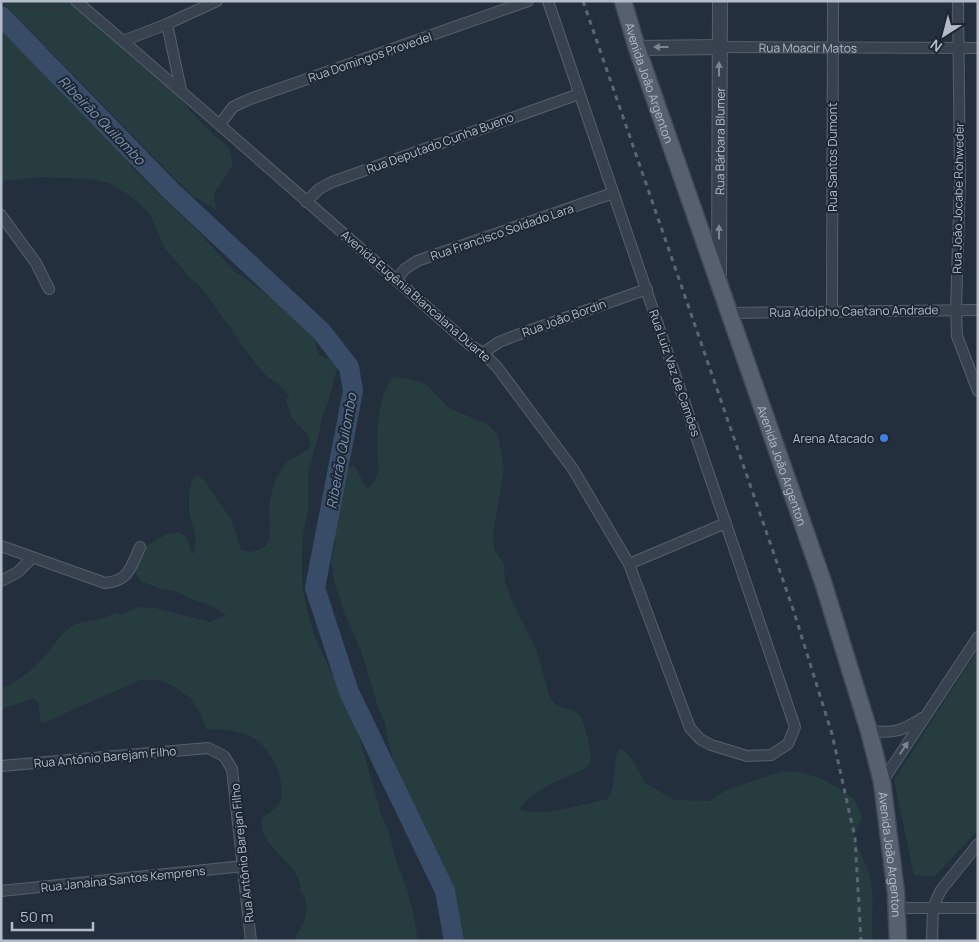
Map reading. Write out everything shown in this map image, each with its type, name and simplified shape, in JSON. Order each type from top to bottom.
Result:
[{"type":"main road","name":"Avenida João Argenton","points":[[623,1],[637,48],[731,313],[823,582],[869,730],[882,782],[897,908],[898,941]]},
{"type":"street","name":"Avenida Eugênia Biancalana Duarte","points":[[76,1],[181,90],[306,202],[497,367],[573,469],[629,564],[690,728],[700,739],[711,745],[747,756],[771,755],[788,744]]},
{"type":"street","points":[[123,41],[167,24],[217,1]]},
{"type":"street","name":"Rua Domingos Provedel","points":[[220,124],[234,107],[250,99],[528,1]]},
{"type":"street","name":"Rua Luiz Vaz de Camões","points":[[548,1],[796,727],[788,744]]},
{"type":"street","name":"Rua Bárbara Blumer","points":[[719,281],[720,1]]},
{"type":"street","name":"Rua Santos Dumont","points":[[832,312],[833,1]]},
{"type":"street","name":"Rua João Jocabe Rohweder","points":[[958,1],[960,181],[956,309],[957,336],[978,392]]},
{"type":"street","points":[[167,24],[181,90]]},
{"type":"street","name":"Rua Moacir Matos","points":[[637,48],[978,48]]},
{"type":"street","name":"Rua Deputado Cunha Bueno","points":[[306,202],[318,189],[332,182],[579,94]]},
{"type":"street","name":"Rua Francisco Soldado Lara","points":[[396,280],[405,269],[417,261],[613,193]]},
{"type":"street","points":[[1,215],[36,263],[49,289]]},
{"type":"street","name":"Rua João Bordin","points":[[483,353],[500,342],[517,335],[647,288]]},
{"type":"street","name":"Rua Adolpho Caetano Andrade","points":[[731,313],[978,310]]},
{"type":"street","points":[[629,564],[726,524]]},
{"type":"street","points":[[1,546],[105,583],[117,582],[128,574],[140,547]]},
{"type":"street","points":[[1,581],[18,572],[32,558]]},
{"type":"street","points":[[882,782],[978,637]]},
{"type":"street","points":[[869,730],[891,733],[907,728],[927,714]]},
{"type":"street","name":"Rua Antônio Barejam Filho","points":[[1,766],[208,748]]},
{"type":"street","name":"Rua Antônio Barejan Filho","points":[[208,748],[224,756],[232,769],[251,941]]},
{"type":"street","points":[[932,941],[932,907],[941,890],[978,844]]},
{"type":"street","name":"Rua Janaína Santos Kemprens","points":[[1,891],[244,866]]},
{"type":"street","points":[[897,908],[978,908]]},
{"type":"green space","points":[[1,1],[67,1],[136,53],[178,95],[190,111],[229,147],[233,164],[214,193],[216,209],[192,196]]},
{"type":"green space","points":[[1,25],[55,78],[98,110],[134,170],[237,273],[312,327],[319,355],[335,361],[337,369],[308,472],[308,512],[302,548],[302,583],[314,635],[356,726],[381,814],[405,883],[414,916],[418,941],[297,941],[296,935],[305,918],[306,900],[299,889],[301,887],[298,877],[265,837],[262,828],[262,818],[276,807],[281,795],[280,777],[277,768],[267,751],[250,736],[218,729],[207,730],[201,714],[191,699],[178,689],[161,680],[140,680],[41,724],[38,702],[33,699],[1,709],[1,688],[15,682],[28,672],[45,656],[63,633],[74,625],[104,618],[114,613],[121,615],[138,607],[155,608],[210,622],[226,615],[212,606],[178,592],[158,588],[141,581],[131,566],[137,552],[165,535],[180,532],[186,537],[193,555],[196,537],[189,512],[189,496],[192,480],[196,475],[203,479],[231,519],[241,550],[251,552],[265,547],[270,539],[269,504],[275,480],[286,462],[307,450],[311,444],[307,434],[292,418],[286,401],[289,396],[255,363],[201,287],[188,276],[165,249],[151,216],[139,203],[109,183],[93,179],[39,177],[1,181]]},
{"type":"green space","points":[[394,377],[411,379],[426,384],[449,408],[487,424],[498,435],[504,470],[493,532],[494,549],[504,564],[505,581],[510,596],[536,649],[550,698],[556,705],[580,715],[585,727],[591,755],[590,764],[586,768],[539,791],[524,803],[520,810],[528,812],[551,811],[608,799],[613,787],[615,761],[619,749],[625,751],[632,759],[645,783],[675,800],[710,801],[725,791],[785,771],[803,773],[820,778],[855,800],[862,818],[853,838],[865,862],[871,882],[873,941],[452,941],[445,897],[437,864],[406,795],[394,762],[385,723],[378,707],[361,651],[345,615],[334,580],[331,562],[335,546],[335,466],[338,470],[354,465],[367,489],[376,478],[378,473],[377,443],[380,408],[385,390]]},
{"type":"green space","points":[[978,649],[978,830],[934,877],[914,875],[894,780]]},
{"type":"waterway","name":"Ribeirão Quilombo","points":[[1,16],[172,192],[321,331],[349,367],[353,391],[315,588],[349,692],[445,891],[454,941]]},
{"type":"railway","points":[[583,1],[794,612],[832,734],[855,838],[861,941]]},
{"type":"place","name":"Arena Atacado","points":[[884,438]]}]
